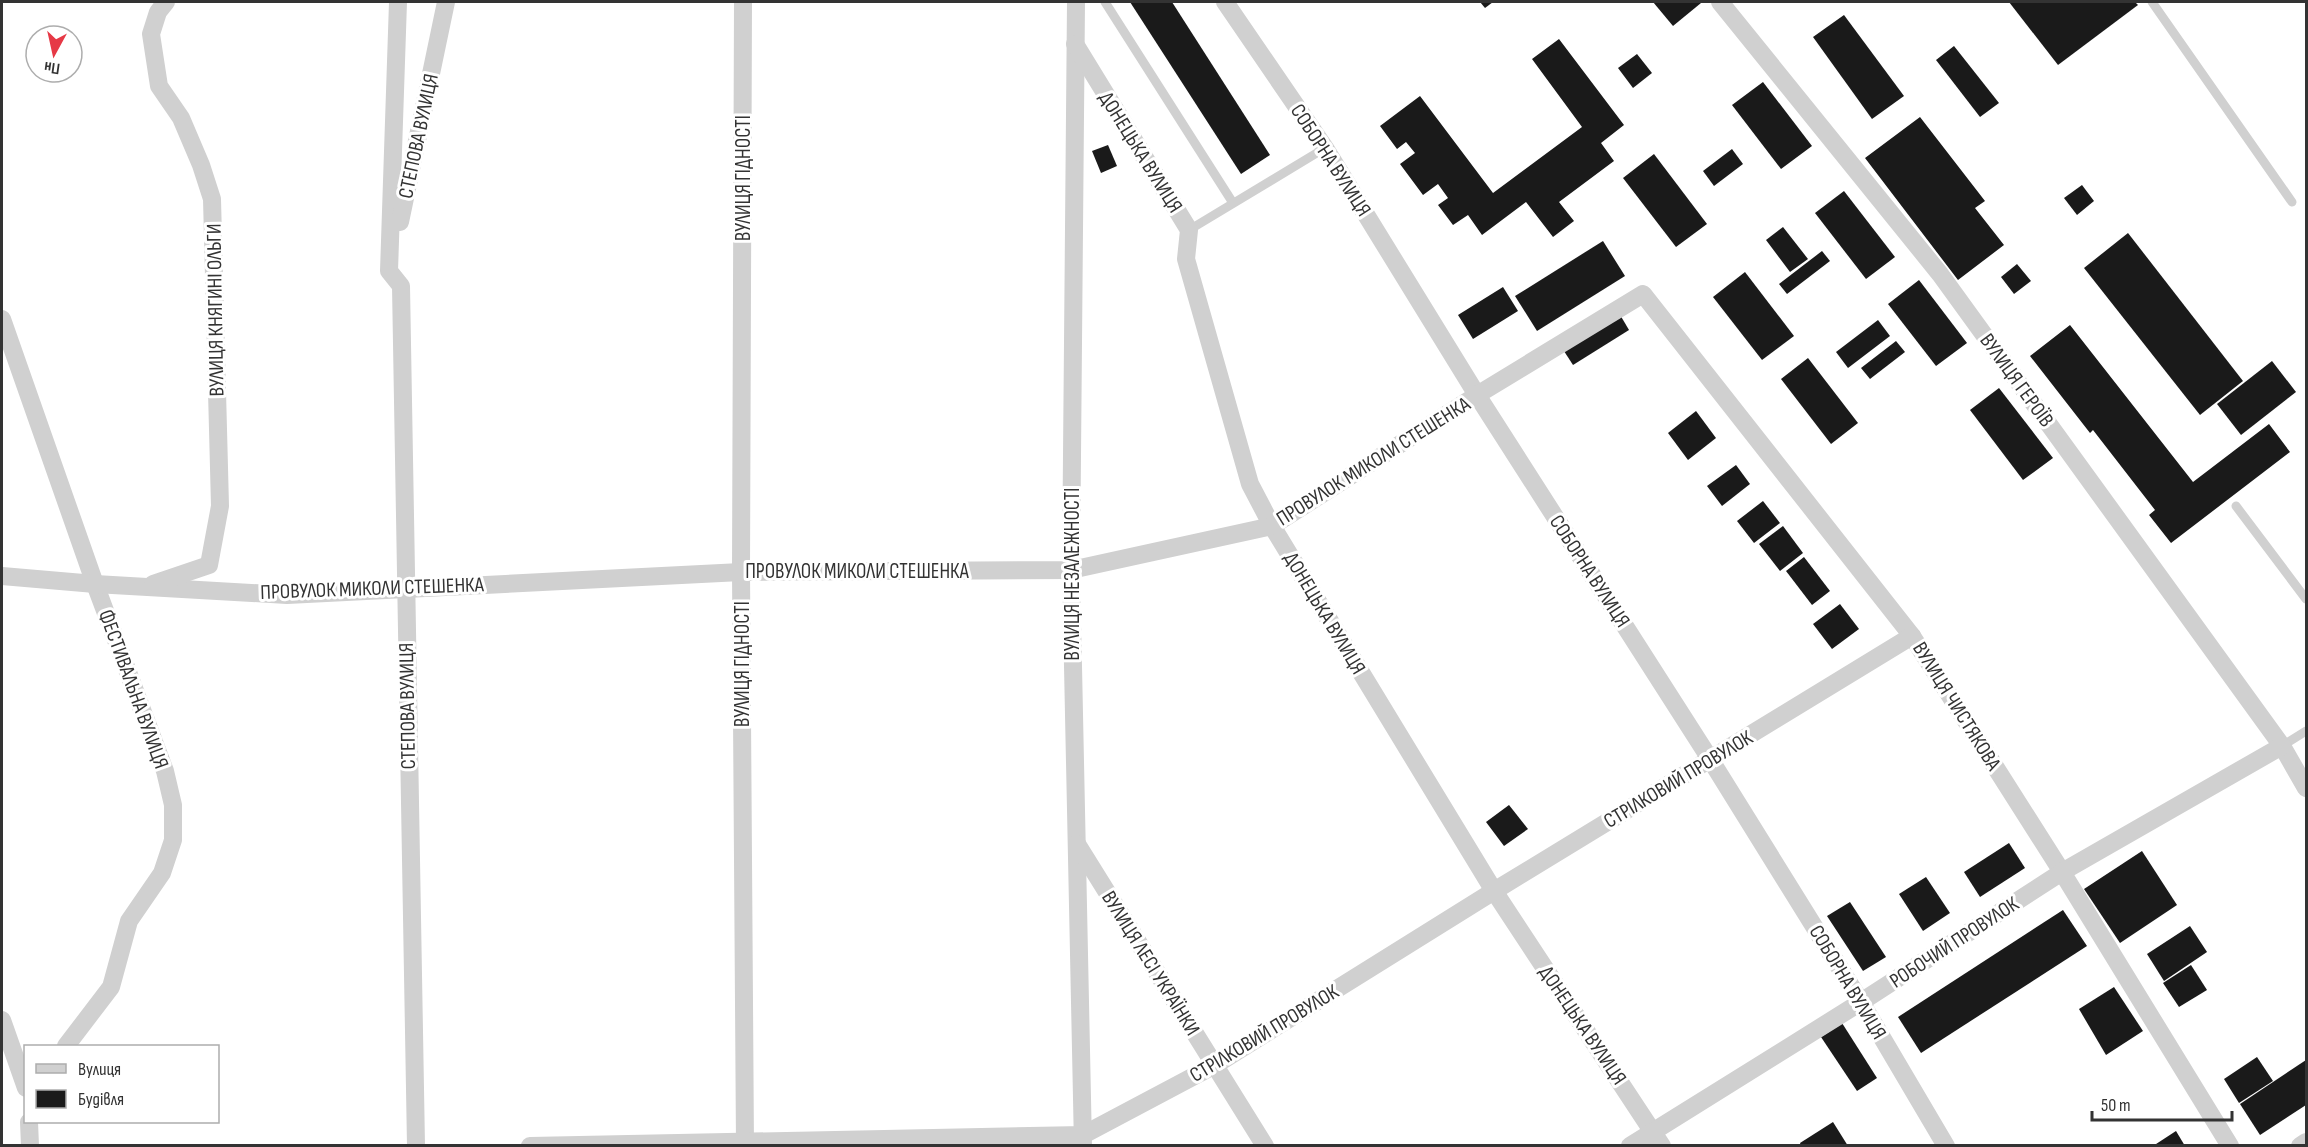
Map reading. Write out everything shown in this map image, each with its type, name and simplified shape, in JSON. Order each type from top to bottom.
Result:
[{"type":"street","name":"ВУЛИЦЯ КНЯГИНІ ОЛЬГИ","points":[[144,587],[209,565],[220,506],[212,199],[201,165],[181,118],[159,86],[151,34],[158,12],[165,2]]},
{"type":"street","name":"СТЕПОВА ВУЛИЦЯ","points":[[399,2],[390,271],[401,286],[416,1146]]},
{"type":"street","name":"СТЕПОВА ВУЛИЦЯ","points":[[390,271],[446,2]]},
{"type":"street","name":"ВУЛИЦЯ ГІДНОСТІ","points":[[743,2],[741,572],[745,1143]]},
{"type":"street","name":"ВУЛИЦЯ НЕЗАЛЕЖНОСТІ","points":[[1076,2],[1071,570],[1083,1140]]},
{"type":"street","name":"ВУЛИЦЯ ГЕРОЇВ","points":[[1720,2],[1940,274],[2282,746],[2307,788]]},
{"type":"street","name":"СОБОРНА ВУЛИЦЯ","points":[[1229,3],[1325,148],[1477,395],[1710,759],[1861,1002],[1946,1146]]},
{"type":"street","name":"ДОНЕЦЬКА ВУЛИЦЯ","points":[[1076,44],[1189,230],[1185,258],[1250,484],[1272,526],[1494,891],[1658,1138]]},
{"type":"street","name":"ПРОВУЛОК МИКОЛИ СТЕШЕНКА","points":[[2,576],[287,595],[741,572],[1071,570],[1272,526],[1477,395],[1642,294]]},
{"type":"street","name":"ВУЛИЦЯ ЧИСТЯКОВА","points":[[1642,294],[1912,636],[2062,872],[2230,1146]]},
{"type":"street","name":"ФЕСТИВАЛЬНА ВУЛИЦЯ","points":[[2,319],[95,584],[165,771],[173,805],[173,840],[162,873],[129,921],[111,987],[68,1045]]},
{"type":"street","name":"СТРІЛКОВИЙ ПРОВУЛОК","points":[[530,1146],[1083,1140],[1215,1065],[1494,891],[1912,636]]},
{"type":"street","name":"РОБОЧИЙ ПРОВУЛОК","points":[[1630,1146],[1658,1138],[1861,1002],[2062,872],[2282,746]]},
{"type":"street","name":"ВУЛИЦЯ ЛЕСІ УКРАЇНКИ","points":[[1076,843],[1265,1146]]},
{"type":"street","points":[[2,1020],[24,1082]]},
{"type":"street","points":[[29,1123],[30,1146]]},
{"type":"street","points":[[2300,1146],[2307,1142]]},
{"type":"lane","points":[[1105,2],[1233,203]]},
{"type":"lane","points":[[2152,2],[2292,202]]},
{"type":"lane","points":[[1189,230],[1325,148]]},
{"type":"lane","points":[[2236,506],[2307,598]]},
{"type":"lane","points":[[2282,746],[2307,731]]},
{"type":"building","points":[[1130,2],[1172,2],[1270,155],[1241,174]]},
{"type":"building","points":[[1480,2],[1493,2],[1485,8]]},
{"type":"building","points":[[1653,2],[1699,2],[1701,3],[1673,26]]},
{"type":"building","points":[[2009,2],[2135,2],[2138,5],[2058,65]]},
{"type":"building","points":[[1844,15],[1904,96],[1872,119],[1813,37]]},
{"type":"building","points":[[1559,39],[1624,125],[1601,143],[1614,161],[1559,202],[1574,221],[1553,237],[1526,202],[1482,235],[1468,215],[1453,225],[1438,205],[1448,198],[1438,184],[1423,195],[1400,164],[1415,153],[1406,142],[1397,149],[1380,126],[1420,96],[1493,193],[1582,127],[1532,59]]},
{"type":"building","points":[[1954,46],[1999,103],[1980,117],[1936,60]]},
{"type":"building","points":[[1637,54],[1652,73],[1633,88],[1618,68]]},
{"type":"building","points":[[1763,82],[1812,146],[1781,169],[1732,105]]},
{"type":"building","points":[[1920,117],[1985,201],[1975,208],[2004,245],[1958,280],[1865,158]]},
{"type":"building","points":[[1108,145],[1117,166],[1101,173],[1092,151]]},
{"type":"building","points":[[1732,149],[1743,164],[1714,186],[1703,171]]},
{"type":"building","points":[[1654,154],[1707,224],[1676,247],[1623,178]]},
{"type":"building","points":[[2082,185],[2094,201],[2077,215],[2064,198]]},
{"type":"building","points":[[1844,191],[1895,257],[1866,279],[1815,213]]},
{"type":"building","points":[[1783,227],[1808,259],[1790,272],[1766,240]]},
{"type":"building","points":[[2128,233],[2243,381],[2200,415],[2084,268]]},
{"type":"building","points":[[1603,241],[1625,276],[1537,331],[1515,296]]},
{"type":"building","points":[[1822,251],[1830,261],[1787,294],[1779,284]]},
{"type":"building","points":[[2017,264],[2031,281],[2014,294],[2001,277]]},
{"type":"building","points":[[1745,272],[1794,336],[1762,360],[1713,297]]},
{"type":"building","points":[[1919,280],[1967,343],[1936,366],[1888,304]]},
{"type":"building","points":[[1503,287],[1518,311],[1473,339],[1458,315]]},
{"type":"building","points":[[1619,313],[1629,330],[1573,365],[1562,348]]},
{"type":"building","points":[[1878,320],[1890,336],[1848,368],[1836,352]]},
{"type":"building","points":[[2070,325],[2193,482],[2269,424],[2290,452],[2171,543],[2149,515],[2155,510],[2093,430],[2090,433],[2030,356]]},
{"type":"building","points":[[1896,341],[1905,352],[1870,379],[1861,368]]},
{"type":"building","points":[[1808,358],[1858,423],[1831,444],[1781,379]]},
{"type":"building","points":[[2272,361],[2296,392],[2241,435],[2217,404]]},
{"type":"building","points":[[1999,388],[2053,458],[2023,480],[1970,410]]},
{"type":"building","points":[[1696,411],[1716,438],[1688,460],[1668,433]]},
{"type":"building","points":[[1736,465],[1750,484],[1722,506],[1707,486]]},
{"type":"building","points":[[1763,501],[1780,523],[1754,543],[1737,521]]},
{"type":"building","points":[[1783,526],[1803,553],[1780,571],[1759,544]]},
{"type":"building","points":[[1804,557],[1830,591],[1812,605],[1786,571]]},
{"type":"building","points":[[1840,604],[1859,629],[1832,649],[1813,624]]},
{"type":"building","points":[[1509,805],[1528,829],[1504,846],[1486,822]]},
{"type":"building","points":[[2009,843],[2025,868],[1980,897],[1964,872]]},
{"type":"building","points":[[2142,851],[2177,905],[2120,943],[2084,889]]},
{"type":"building","points":[[1926,877],[1950,913],[1923,931],[1899,894]]},
{"type":"building","points":[[1850,902],[1886,957],[1863,971],[1827,916]]},
{"type":"building","points":[[2063,910],[2087,946],[1921,1053],[1898,1017]]},
{"type":"building","points":[[2190,926],[2207,952],[2164,981],[2147,954]]},
{"type":"building","points":[[2191,965],[2207,990],[2179,1007],[2163,983]]},
{"type":"building","points":[[2114,987],[2143,1031],[2106,1055],[2079,1009]]},
{"type":"building","points":[[1842,1023],[1877,1078],[1857,1091],[1821,1037]]},
{"type":"building","points":[[2257,1057],[2273,1081],[2239,1103],[2224,1079]]},
{"type":"building","points":[[2306,1060],[2306,1105],[2260,1135],[2240,1104]]},
{"type":"building","points":[[1833,1122],[1848,1146],[1801,1146],[1800,1143]]},
{"type":"building","points":[[2176,1131],[2185,1146],[2153,1146]]}]
